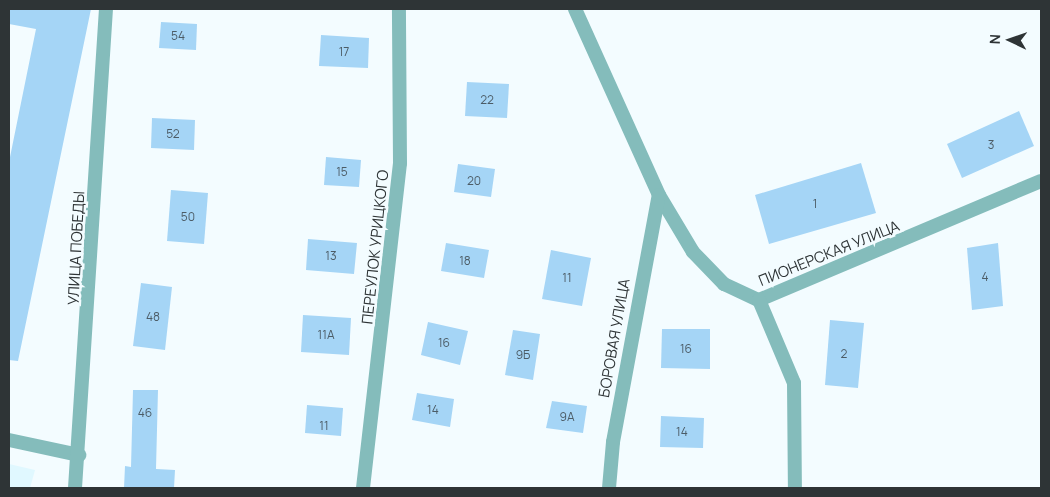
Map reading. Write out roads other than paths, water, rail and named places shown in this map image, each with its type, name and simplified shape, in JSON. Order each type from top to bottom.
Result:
[{"type":"street","name":"УЛИЦА ПОБЕДЫ","points":[[76,488],[80,455],[106,9]]},
{"type":"street","name":"ПЕРЕУЛОК УРИЦКОГО","points":[[363,488],[400,163],[399,9]]},
{"type":"street","name":"ПИОНЕРСКАЯ УЛИЦА","points":[[576,9],[659,195],[692,252],[724,284],[759,300],[1041,181]]},
{"type":"street","name":"БОРОВАЯ УЛИЦА","points":[[609,488],[631,336],[659,195]]},
{"type":"street","points":[[759,300],[794,382],[798,452],[795,488]]},
{"type":"street","points":[[9,440],[80,455]]}]
